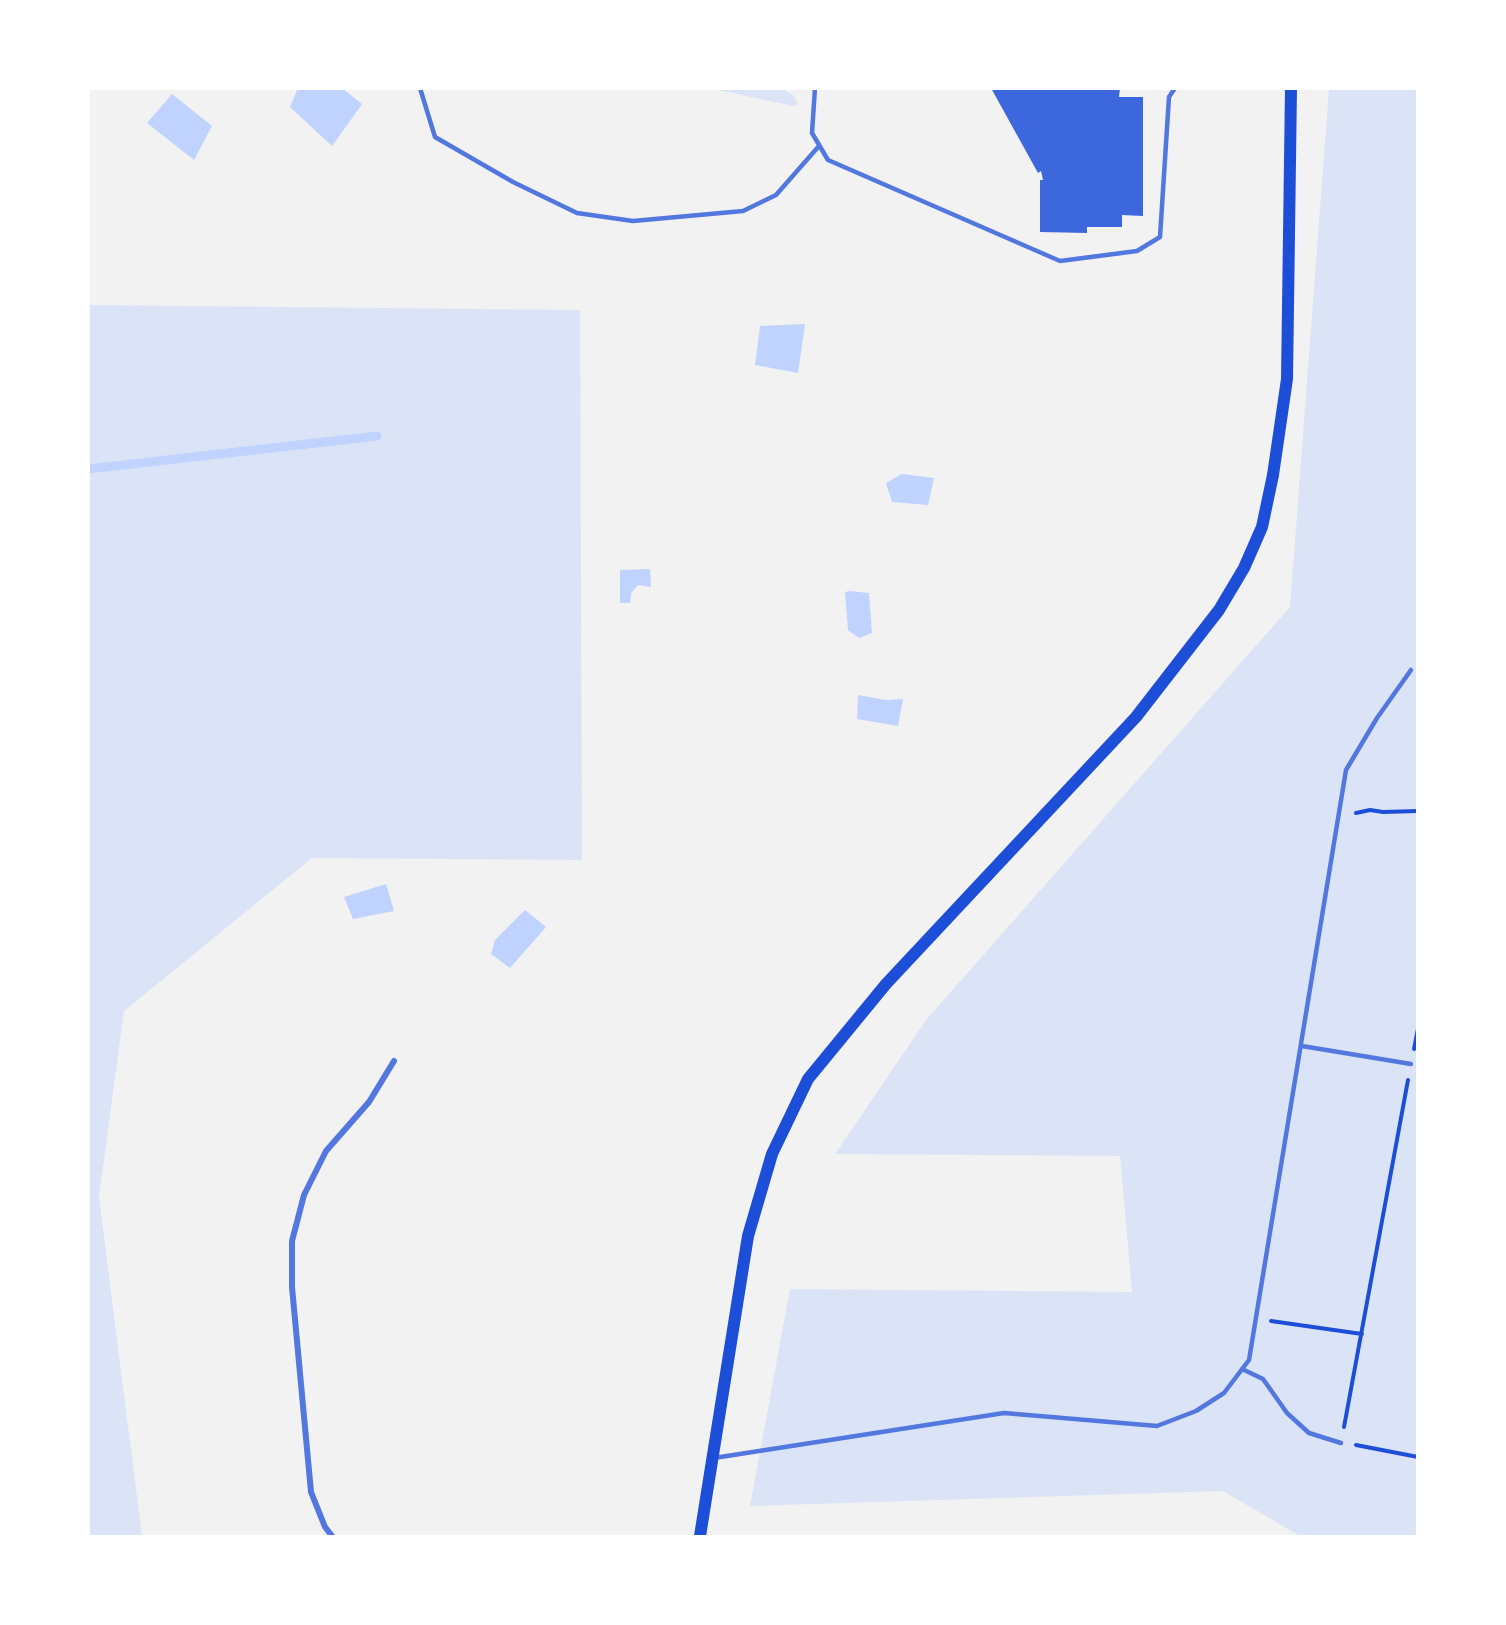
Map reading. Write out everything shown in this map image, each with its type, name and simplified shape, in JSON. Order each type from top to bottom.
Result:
[{"type":"main road","points":[[700,1536],[748,1236],[772,1154],[808,1079],[886,984],[1136,717],[1219,610],[1244,568],[1262,526],[1273,476],[1287,379],[1291,88]]},
{"type":"street","points":[[332,1536],[325,1527],[311,1492],[292,1287],[292,1241],[304,1195],[326,1151],[369,1102],[394,1061]]},
{"type":"lane","points":[[420,88],[435,137],[513,182],[577,213],[633,221],[743,211],[776,195],[819,146]]},
{"type":"lane","points":[[815,88],[812,133],[828,160],[1060,261],[1137,251],[1160,237],[1169,97],[1174,88]]},
{"type":"lane","points":[[712,1458],[1004,1413],[1157,1426],[1196,1411],[1224,1393],[1249,1360],[1346,770],[1377,718],[1411,670]]},
{"type":"lane","points":[[1302,1046],[1411,1065]]},
{"type":"lane","points":[[1242,1369],[1263,1379],[1287,1413],[1309,1433],[1341,1443]]},
{"type":"path","points":[[1338,818],[1370,810],[1418,811]]},
{"type":"path","points":[[1418,1029],[1341,1443],[1418,1457]]},
{"type":"path","points":[[1256,1319],[1362,1334]]},
{"type":"shaded area","points":[[714,89],[783,89],[793,95],[798,104],[793,106]]},
{"type":"shaded area","points":[[1329,89],[1417,89],[1417,1536],[1300,1536],[1223,1491],[750,1506],[790,1289],[1132,1292],[1120,1156],[835,1154],[926,1020],[1290,607]]},
{"type":"shaded area","points":[[89,305],[580,310],[582,860],[312,858],[124,1011],[99,1197],[142,1536],[88,1536]]},
{"type":"water","points":[[298,88],[343,89],[362,104],[332,146],[290,107]]},
{"type":"water","points":[[172,94],[212,126],[194,160],[147,123]]},
{"type":"water","points":[[805,324],[798,373],[755,365],[760,326]]},
{"type":"water","points":[[902,474],[934,478],[928,505],[892,502],[886,483]]},
{"type":"water","points":[[650,569],[651,587],[638,585],[631,593],[630,603],[620,603],[620,570]]},
{"type":"water","points":[[845,592],[869,593],[872,633],[859,638],[848,630]]},
{"type":"water","points":[[858,695],[886,700],[903,699],[898,726],[857,719]]},
{"type":"water","points":[[386,884],[394,911],[353,919],[344,897]]},
{"type":"water","points":[[525,910],[546,927],[510,968],[491,954],[495,940]]},
{"type":"building","points":[[991,88],[1120,88],[1119,97],[1143,97],[1143,216],[1122,215],[1122,227],[1087,227],[1087,233],[1040,232],[1040,180],[1043,180],[1041,171],[1038,173]]},
{"type":"waterway","points":[[88,469],[377,436]]}]
